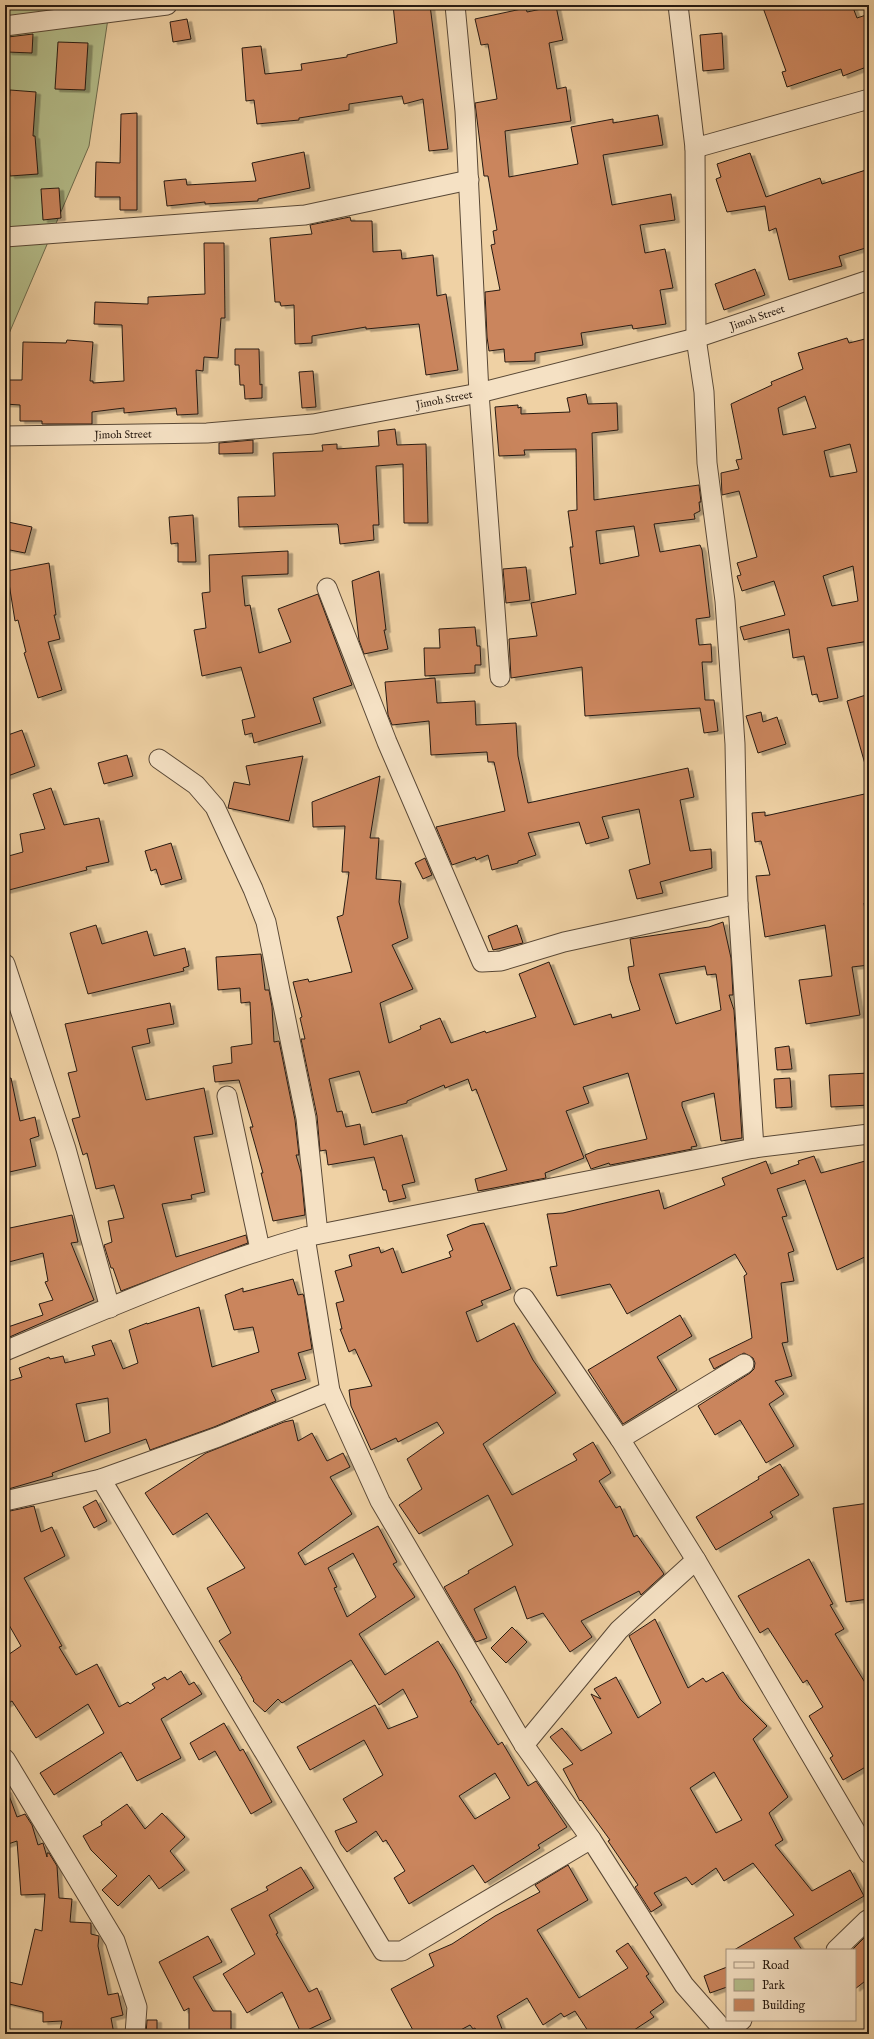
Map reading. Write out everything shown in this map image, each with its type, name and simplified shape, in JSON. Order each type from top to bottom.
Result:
[{"type":"street","points":[[5,26],[167,5]]},
{"type":"street","points":[[456,5],[469,180],[479,393],[500,677]]},
{"type":"street","points":[[678,5],[695,148],[696,338],[704,392],[707,463],[725,601],[735,744],[738,904],[754,1148]]},
{"type":"street","points":[[695,148],[869,99]]},
{"type":"street","points":[[5,237],[306,215],[469,180]]},
{"type":"street","name":"Jimoh Street","points":[[5,436],[207,433],[313,424],[479,393],[696,338],[869,280]]},
{"type":"street","points":[[327,588],[387,742],[482,962],[501,962],[564,942],[738,904]]},
{"type":"street","points":[[159,759],[196,785],[215,808],[253,889],[266,922],[274,954],[306,1118],[312,1236],[330,1391],[380,1501],[524,1745],[591,1839],[684,1985],[726,2033],[741,2021]]},
{"type":"street","points":[[5,964],[66,1149],[110,1308]]},
{"type":"street","points":[[227,1096],[260,1250]]},
{"type":"street","points":[[5,1351],[184,1276],[260,1250],[312,1236],[754,1148],[869,1134]]},
{"type":"street","points":[[524,1298],[620,1439],[696,1560],[869,1854]]},
{"type":"street","points":[[620,1439],[744,1364]]},
{"type":"street","points":[[5,1501],[101,1479],[218,1437],[330,1391]]},
{"type":"street","points":[[101,1479],[383,1951],[402,1951],[591,1839]]},
{"type":"street","points":[[524,1745],[619,1630],[696,1560]]},
{"type":"street","points":[[5,1759],[115,1941],[138,2007],[135,2034]]},
{"type":"street","points":[[837,1949],[867,1920]]},
{"type":"green space","points":[[5,5],[110,5],[89,146],[5,343]]},
{"type":"building","points":[[393,5],[430,5],[448,149],[429,151],[423,99],[404,104],[402,96],[349,104],[349,110],[299,118],[299,120],[257,124],[254,100],[246,101],[242,48],[261,46],[265,74],[302,70],[301,64],[347,57],[347,55],[397,43]]},
{"type":"building","points":[[762,5],[852,5],[857,18],[869,14],[869,66],[843,76],[841,69],[787,87],[782,72],[786,71]]},
{"type":"building","points":[[556,6],[563,40],[549,43],[557,89],[566,87],[571,121],[505,131],[509,177],[578,164],[571,127],[613,119],[613,123],[658,115],[663,145],[603,155],[612,205],[671,194],[675,220],[640,225],[645,253],[665,249],[673,288],[660,290],[666,324],[633,329],[632,325],[581,333],[583,345],[535,353],[535,361],[505,362],[504,349],[489,351],[487,337],[485,292],[500,290],[491,245],[495,244],[493,231],[497,230],[488,176],[484,176],[475,103],[497,99],[488,44],[481,45],[475,19],[526,8],[527,12]]},
{"type":"building","points":[[187,19],[191,39],[173,42],[170,22]]},
{"type":"building","points":[[722,33],[724,69],[703,71],[700,35]]},
{"type":"building","points":[[33,34],[32,53],[7,52],[8,37]]},
{"type":"building","points":[[58,42],[88,43],[85,90],[55,89]]},
{"type":"building","points":[[10,90],[36,92],[33,136],[35,136],[38,174],[10,176],[7,135]]},
{"type":"building","points":[[137,113],[137,210],[120,210],[120,197],[95,197],[96,162],[120,163],[121,114]]},
{"type":"building","points":[[304,152],[310,188],[258,199],[258,201],[205,204],[205,202],[167,206],[164,181],[186,179],[187,185],[256,181],[252,163]]},
{"type":"building","points":[[750,153],[766,197],[820,178],[822,184],[869,169],[869,247],[839,256],[842,266],[789,280],[776,228],[769,231],[765,206],[727,212],[716,179],[721,177],[717,164]]},
{"type":"building","points":[[59,188],[61,218],[43,220],[41,189]]},
{"type":"building","points":[[350,217],[351,221],[372,221],[373,252],[401,250],[402,259],[433,255],[437,296],[446,294],[458,370],[426,375],[419,324],[366,329],[366,327],[312,336],[312,343],[295,344],[294,305],[281,306],[280,302],[275,302],[270,238],[312,234],[310,225]]},
{"type":"building","points":[[204,243],[224,243],[225,318],[221,318],[218,358],[204,357],[203,371],[196,370],[198,414],[177,415],[176,408],[124,413],[124,408],[92,412],[92,424],[42,424],[42,421],[20,421],[20,405],[5,404],[5,380],[22,380],[23,342],[66,343],[67,340],[93,342],[90,381],[93,381],[93,383],[124,381],[122,325],[94,324],[95,302],[148,304],[148,297],[205,294]]},
{"type":"building","points":[[755,269],[765,295],[724,310],[715,284]]},
{"type":"building","points":[[847,338],[849,343],[869,338],[869,641],[827,648],[838,698],[819,702],[817,694],[812,695],[804,656],[793,658],[789,629],[744,640],[740,627],[785,615],[774,581],[742,591],[737,576],[741,575],[737,563],[757,557],[739,491],[722,495],[721,473],[739,469],[736,460],[742,459],[731,404],[772,385],[771,382],[803,369],[798,353]],"holes":[[[805,396],[816,428],[783,435],[778,408]],[[850,444],[857,472],[830,477],[824,451]],[[853,566],[858,601],[832,606],[823,576]]]},
{"type":"building","points":[[235,349],[259,349],[260,385],[262,384],[262,398],[245,399],[244,385],[240,385],[239,365],[235,365]]},
{"type":"building","points":[[313,371],[316,407],[302,408],[299,372]]},
{"type":"building","points":[[586,394],[588,404],[617,403],[618,430],[592,433],[594,500],[699,485],[701,502],[699,502],[700,511],[694,514],[695,519],[654,524],[660,552],[700,545],[702,550],[710,617],[696,619],[699,645],[711,644],[712,662],[702,662],[705,700],[714,700],[718,731],[704,733],[700,708],[585,716],[582,667],[511,678],[509,639],[537,636],[531,603],[576,594],[570,547],[573,547],[568,511],[577,510],[576,449],[524,450],[525,455],[499,456],[495,407],[518,405],[518,408],[521,407],[521,414],[570,412],[567,398]],"holes":[[[634,526],[639,556],[600,564],[596,531]]]},
{"type":"building","points":[[395,429],[397,445],[426,444],[428,523],[404,523],[403,464],[376,466],[379,525],[373,525],[374,540],[340,544],[337,524],[239,527],[238,497],[275,496],[273,453],[323,451],[322,445],[337,444],[337,449],[379,446],[378,431]]},
{"type":"building","points":[[253,440],[253,453],[219,454],[219,443]]},
{"type":"building","points":[[193,515],[196,562],[178,562],[178,543],[171,544],[169,517]]},
{"type":"building","points":[[8,522],[32,527],[25,553],[5,549]]},
{"type":"building","points":[[288,551],[288,574],[242,576],[245,606],[250,605],[259,653],[291,642],[278,609],[318,594],[352,685],[313,698],[321,723],[254,743],[252,733],[245,735],[242,720],[255,717],[241,667],[202,676],[194,630],[206,628],[202,593],[210,592],[209,555]]},
{"type":"building","points":[[49,563],[56,615],[54,615],[60,639],[48,642],[62,690],[38,698],[24,653],[26,652],[18,620],[15,621],[7,571]]},
{"type":"building","points":[[526,567],[530,600],[506,603],[503,569]]},
{"type":"building","points":[[379,571],[386,630],[384,630],[388,649],[364,654],[359,640],[352,581]]},
{"type":"building","points":[[475,627],[477,646],[480,646],[481,665],[475,665],[475,673],[425,676],[424,648],[440,648],[439,629]]},
{"type":"building","points":[[435,678],[437,703],[475,701],[476,725],[516,723],[518,756],[528,803],[688,768],[694,797],[680,800],[690,851],[711,849],[712,868],[660,882],[663,893],[637,899],[629,870],[650,864],[639,809],[602,817],[609,838],[586,844],[579,822],[528,833],[536,855],[518,861],[518,863],[492,870],[488,855],[476,860],[475,857],[452,865],[436,827],[505,811],[494,762],[488,762],[487,752],[431,755],[429,721],[392,725],[388,715],[385,682]]},
{"type":"building","points":[[869,694],[869,763],[865,764],[847,701]]},
{"type":"building","points":[[761,712],[763,722],[777,717],[786,744],[758,753],[746,716]]},
{"type":"building","points":[[22,730],[35,766],[5,777],[5,736]]},
{"type":"building","points":[[127,755],[133,776],[104,784],[98,763]]},
{"type":"building","points":[[303,756],[289,821],[228,808],[234,782],[250,785],[246,766]]},
{"type":"building","points":[[380,776],[370,838],[379,838],[376,879],[401,881],[399,902],[408,938],[392,945],[413,989],[380,1003],[389,1043],[421,1029],[420,1026],[440,1018],[451,1043],[485,1031],[486,1033],[536,1017],[519,974],[549,962],[574,1025],[611,1014],[612,1018],[640,1010],[630,980],[628,967],[634,966],[630,939],[709,927],[723,922],[731,958],[733,995],[729,995],[734,1010],[742,1138],[721,1141],[714,1093],[682,1102],[682,1106],[697,1146],[691,1147],[692,1149],[610,1165],[609,1163],[591,1169],[585,1155],[597,1150],[647,1139],[628,1073],[583,1087],[589,1103],[566,1111],[584,1158],[545,1173],[546,1178],[478,1191],[475,1179],[507,1170],[476,1089],[472,1091],[468,1079],[445,1088],[444,1085],[407,1101],[407,1103],[372,1113],[359,1071],[329,1079],[337,1112],[342,1111],[346,1127],[360,1124],[364,1145],[402,1135],[415,1182],[402,1185],[406,1198],[389,1202],[386,1190],[383,1190],[374,1157],[328,1165],[326,1150],[320,1151],[317,1116],[301,1039],[305,1039],[300,1018],[302,1017],[293,982],[308,979],[309,982],[352,972],[337,917],[343,915],[349,872],[342,872],[345,826],[313,827],[312,802]],"holes":[[[705,966],[707,975],[716,974],[721,1010],[676,1024],[659,974]]]},
{"type":"building","points":[[51,788],[64,825],[99,818],[109,862],[86,867],[87,870],[5,891],[5,857],[23,852],[20,834],[45,829],[33,794]]},
{"type":"building","points":[[869,793],[869,902],[864,903],[867,923],[869,965],[852,967],[860,1015],[806,1024],[799,980],[832,976],[825,925],[765,937],[756,876],[770,875],[761,841],[755,842],[752,813],[765,812],[765,816]]},
{"type":"building","points":[[171,843],[182,879],[161,885],[156,869],[151,871],[145,851]]},
{"type":"building","points":[[425,858],[432,875],[423,879],[415,863]]},
{"type":"building","points":[[96,925],[102,944],[147,931],[154,956],[185,948],[189,966],[183,968],[184,971],[88,994],[70,933]]},
{"type":"building","points":[[517,925],[523,943],[493,950],[488,936]]},
{"type":"building","points":[[261,954],[265,990],[269,990],[272,1007],[274,1042],[279,1041],[295,1120],[299,1155],[296,1155],[301,1172],[305,1215],[273,1221],[261,1173],[263,1173],[250,1127],[253,1127],[239,1080],[215,1082],[213,1066],[232,1063],[231,1047],[252,1044],[250,1002],[241,1003],[240,988],[218,990],[216,957]]},
{"type":"building","points":[[170,1003],[174,1024],[147,1029],[150,1043],[132,1047],[146,1100],[204,1088],[213,1134],[194,1137],[205,1192],[191,1195],[192,1199],[162,1204],[176,1257],[246,1235],[248,1243],[121,1291],[113,1268],[111,1268],[104,1245],[112,1242],[108,1221],[124,1218],[114,1185],[96,1189],[87,1153],[83,1155],[72,1119],[80,1117],[68,1073],[77,1071],[65,1024]]},
{"type":"building","points":[[789,1046],[792,1069],[777,1070],[775,1048]]},
{"type":"building","points":[[869,1073],[869,1105],[831,1107],[829,1075]]},
{"type":"building","points":[[11,1078],[20,1121],[35,1117],[39,1136],[30,1139],[36,1166],[5,1173],[5,1079]]},
{"type":"building","points":[[790,1078],[792,1107],[776,1108],[774,1079]]},
{"type":"building","points":[[814,1156],[821,1173],[869,1160],[869,1255],[837,1270],[805,1180],[777,1189],[787,1216],[782,1217],[794,1251],[788,1253],[794,1281],[781,1283],[788,1342],[782,1343],[792,1376],[775,1381],[784,1394],[769,1404],[794,1446],[766,1463],[740,1420],[715,1435],[698,1406],[754,1369],[755,1363],[753,1358],[744,1353],[714,1369],[709,1359],[752,1338],[744,1276],[747,1274],[735,1254],[627,1314],[610,1284],[557,1296],[550,1267],[557,1266],[547,1214],[563,1213],[659,1190],[664,1209],[725,1185],[722,1178],[766,1161],[771,1174],[799,1164],[798,1161]]},
{"type":"building","points":[[72,1215],[78,1242],[71,1243],[94,1300],[5,1339],[5,1328],[43,1315],[39,1304],[53,1300],[45,1282],[48,1281],[43,1253],[5,1263],[5,1229]]},
{"type":"building","points":[[484,1223],[511,1289],[481,1301],[483,1305],[466,1312],[477,1342],[514,1323],[533,1360],[556,1393],[483,1444],[512,1495],[577,1460],[573,1454],[593,1442],[611,1473],[599,1481],[616,1508],[620,1506],[634,1537],[637,1535],[664,1574],[641,1595],[639,1591],[581,1621],[592,1637],[570,1652],[543,1613],[527,1619],[515,1586],[474,1609],[487,1638],[476,1642],[444,1587],[513,1545],[488,1495],[419,1534],[399,1505],[422,1489],[407,1459],[444,1433],[437,1422],[398,1442],[396,1438],[371,1450],[351,1406],[349,1390],[372,1386],[355,1349],[349,1352],[340,1329],[342,1329],[336,1303],[344,1301],[335,1271],[352,1266],[349,1255],[379,1247],[381,1253],[393,1248],[402,1273],[451,1257],[449,1252],[453,1250],[447,1235],[472,1225]]},
{"type":"building","points":[[293,1279],[298,1295],[303,1294],[304,1297],[312,1349],[298,1353],[306,1379],[271,1390],[276,1401],[214,1427],[150,1450],[146,1439],[52,1473],[53,1476],[5,1490],[5,1382],[22,1377],[19,1368],[49,1357],[50,1359],[63,1356],[65,1363],[95,1355],[92,1346],[111,1340],[123,1369],[138,1363],[129,1330],[199,1307],[212,1367],[259,1352],[253,1327],[234,1330],[225,1295],[243,1288],[243,1292]],"holes":[[[108,1398],[110,1433],[85,1442],[76,1404]]]},
{"type":"building","points":[[680,1315],[692,1336],[657,1357],[677,1390],[623,1424],[588,1370]]},
{"type":"building","points":[[293,1420],[298,1441],[312,1433],[327,1461],[343,1453],[350,1467],[330,1477],[352,1514],[298,1553],[305,1565],[378,1526],[397,1562],[393,1564],[415,1597],[359,1634],[385,1675],[438,1641],[472,1700],[470,1701],[498,1745],[502,1742],[528,1786],[536,1781],[567,1827],[538,1845],[540,1848],[485,1883],[473,1865],[409,1904],[394,1878],[405,1871],[386,1840],[383,1842],[376,1831],[347,1852],[341,1844],[335,1831],[357,1822],[343,1799],[383,1775],[364,1740],[310,1770],[297,1747],[375,1705],[388,1729],[418,1717],[403,1689],[379,1705],[351,1660],[282,1703],[278,1699],[265,1712],[253,1701],[254,1700],[242,1678],[219,1641],[231,1633],[207,1588],[245,1568],[207,1513],[173,1535],[145,1493],[206,1453],[284,1422]],"holes":[[[353,1553],[376,1597],[347,1617],[334,1588],[337,1587],[328,1568]],[[495,1773],[510,1798],[475,1819],[459,1796]]]},
{"type":"building","points":[[780,1464],[799,1495],[770,1512],[773,1517],[716,1550],[696,1517],[759,1479],[758,1477]]},
{"type":"building","points":[[96,1500],[107,1521],[94,1528],[83,1507]]},
{"type":"building","points":[[869,1503],[869,1599],[846,1602],[833,1508]]},
{"type":"building","points":[[34,1506],[41,1532],[52,1527],[65,1556],[24,1578],[62,1646],[59,1647],[76,1675],[97,1664],[119,1707],[128,1702],[130,1704],[155,1688],[152,1684],[165,1677],[167,1680],[181,1671],[189,1685],[194,1682],[202,1694],[161,1719],[181,1758],[137,1781],[121,1752],[54,1795],[40,1773],[104,1733],[88,1704],[36,1738],[12,1701],[5,1705],[5,1657],[21,1646],[5,1618],[5,1512]]},
{"type":"building","points":[[809,1559],[833,1604],[830,1605],[844,1629],[835,1634],[869,1689],[869,1765],[843,1780],[830,1758],[833,1756],[809,1716],[823,1707],[807,1680],[803,1683],[768,1628],[760,1633],[738,1596]]},
{"type":"building","points":[[655,1619],[688,1688],[703,1678],[706,1682],[723,1672],[740,1699],[767,1726],[753,1739],[788,1797],[769,1813],[783,1840],[775,1845],[812,1891],[850,1870],[864,1896],[794,1938],[801,1949],[736,1949],[794,1915],[753,1863],[724,1881],[716,1868],[692,1885],[686,1877],[654,1893],[662,1905],[651,1912],[635,1887],[638,1885],[608,1841],[610,1840],[581,1800],[580,1801],[563,1769],[573,1764],[550,1737],[562,1728],[581,1751],[612,1733],[591,1694],[601,1699],[594,1689],[616,1677],[638,1718],[661,1703],[629,1636]],"holes":[[[714,1772],[742,1820],[716,1833],[690,1788]]]},
{"type":"building","points":[[512,1627],[527,1642],[506,1663],[491,1648]]},
{"type":"building","points":[[224,1723],[240,1751],[243,1749],[272,1802],[251,1814],[215,1751],[199,1760],[190,1743]]},
{"type":"building","points":[[5,1790],[7,1790],[17,1817],[25,1814],[32,1825],[38,1845],[43,1843],[47,1857],[47,1853],[49,1853],[57,1866],[59,1898],[72,1899],[70,1922],[91,1923],[91,1934],[99,1936],[98,1946],[108,1995],[118,1993],[123,2015],[111,2018],[114,2034],[59,2034],[62,2021],[43,2022],[43,2012],[5,2003],[5,1981],[22,1985],[35,1929],[42,1931],[45,1894],[21,1895],[17,1841],[5,1845]]},
{"type":"building","points":[[127,1804],[145,1829],[162,1813],[185,1837],[170,1851],[185,1870],[159,1889],[149,1875],[118,1906],[102,1890],[117,1876],[91,1850],[83,1836],[102,1825],[101,1822]]},
{"type":"building","points":[[568,1865],[588,1900],[537,1930],[579,1998],[628,1968],[616,1951],[628,1943],[649,1974],[646,1976],[664,2002],[650,2012],[654,2017],[628,2034],[590,2034],[575,2011],[564,2017],[561,2013],[543,2025],[527,1998],[497,2016],[504,2034],[478,2034],[475,2028],[473,2029],[470,2025],[453,2034],[415,2034],[391,1989],[434,1966],[429,1954],[452,1944],[495,1916],[540,1892],[535,1885]]},
{"type":"building","points":[[301,1867],[314,1888],[269,1915],[278,1933],[276,1934],[309,1992],[317,1988],[331,2019],[301,2033],[282,1992],[247,2013],[223,1974],[255,1954],[231,1909],[268,1890],[266,1887]]},
{"type":"building","points":[[869,1933],[869,1978],[856,1988],[856,1949],[853,1949]]},
{"type":"building","points":[[208,1936],[222,1962],[193,1977],[213,2011],[231,2011],[231,2034],[189,2034],[189,2008],[184,2011],[159,1962]]},
{"type":"building","points":[[726,1967],[726,1987],[710,1993],[704,1976]]},
{"type":"building","points":[[147,2020],[157,2020],[157,2034],[146,2034]]}]
